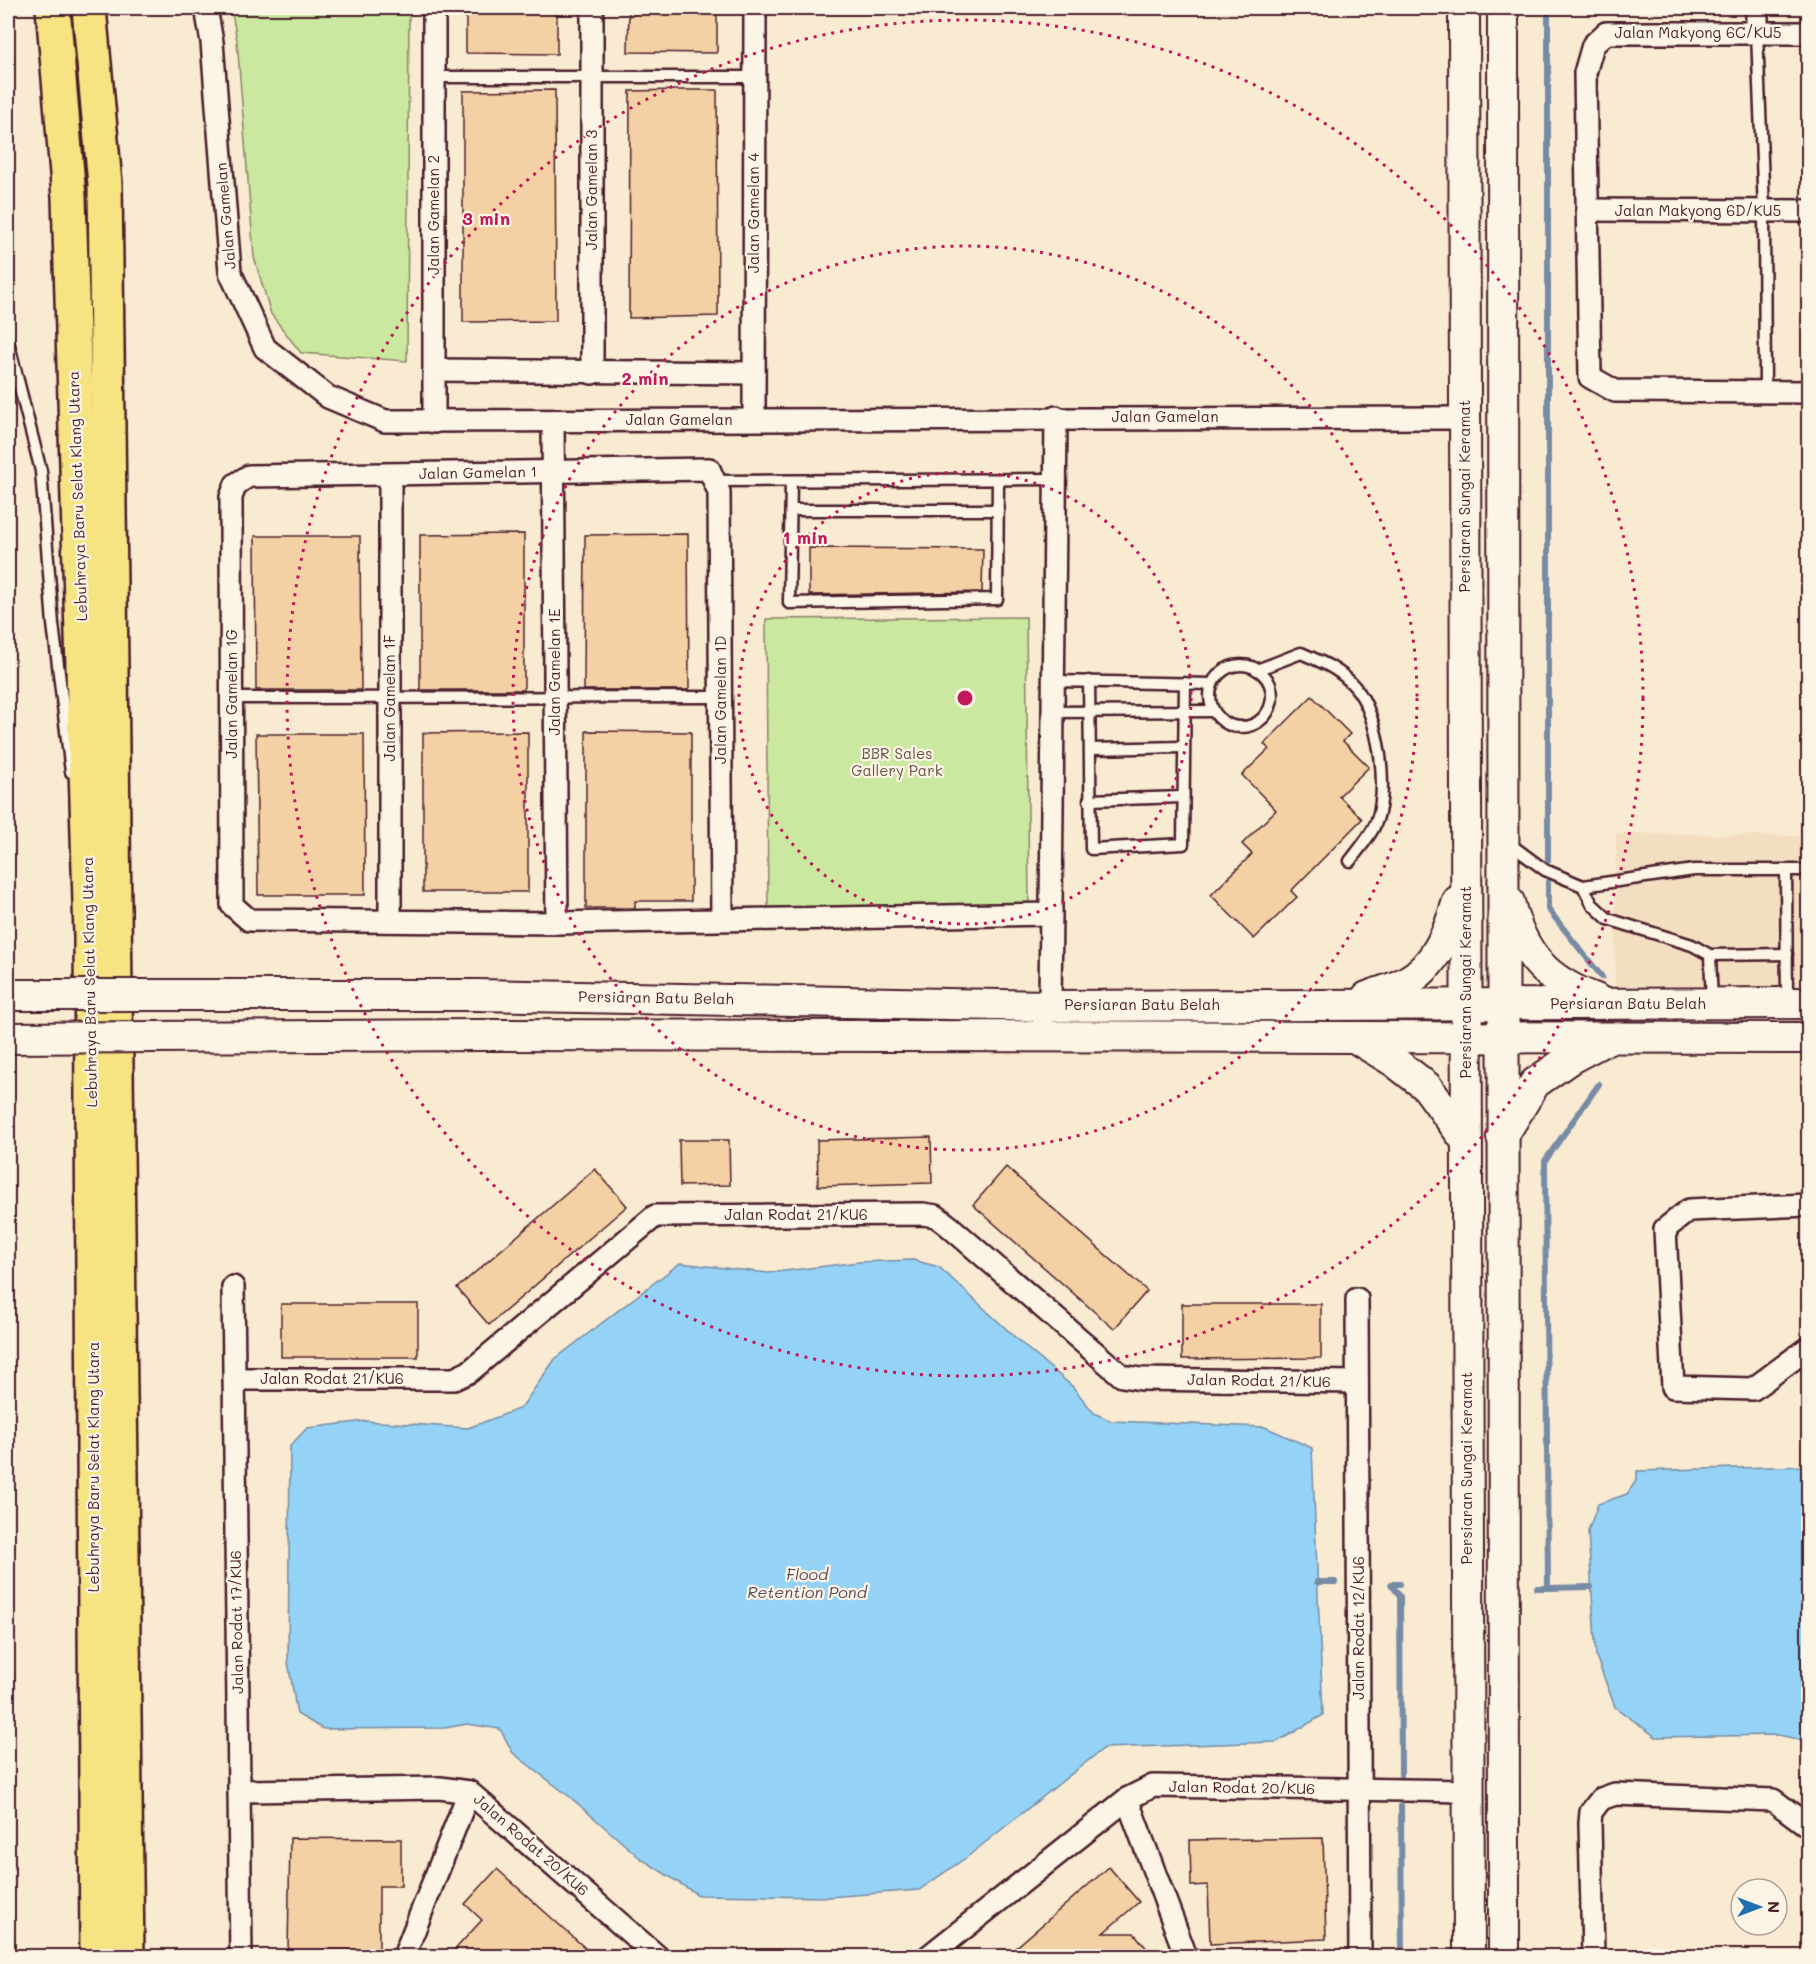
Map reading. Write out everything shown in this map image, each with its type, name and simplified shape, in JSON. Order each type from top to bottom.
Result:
[{"type":"highway","name":"Lebuhraya Baru Selat Klang Utara","points":[[53,8],[69,197],[91,936],[97,1956]]},
{"type":"highway","name":"Lebuhraya Baru Selat Klang Utara","points":[[89,8],[105,184],[126,1956]]},
{"type":"street","name":"Jalan Gamelan","points":[[206,8],[212,42],[230,272],[265,348],[328,397],[386,421],[1056,417],[1465,418]]},
{"type":"street","name":"Jalan Gamelan 2","points":[[434,8],[434,422]]},
{"type":"street","name":"Jalan Gamelan 3","points":[[592,8],[592,373]]},
{"type":"street","name":"Jalan Gamelan 4","points":[[754,419],[755,8]]},
{"type":"street","name":"Persiaran Sungai Keramat","points":[[1464,8],[1469,1956]]},
{"type":"street","points":[[1503,8],[1504,1956]]},
{"type":"street","points":[[1757,8],[1757,33]]},
{"type":"street","name":"Jalan Makyong 6C/KU5","points":[[1587,210],[1585,73],[1593,45],[1606,33],[1809,33]]},
{"type":"street","points":[[1587,210],[1590,377],[1615,391],[1809,392]]},
{"type":"street","name":"Jalan Makyong 6D/KU5","points":[[1587,210],[1809,211]]},
{"type":"street","points":[[434,370],[754,373]]},
{"type":"street","points":[[983,1035],[1034,1025],[1044,1017],[1050,1006],[1056,417]]},
{"type":"street","name":"Jalan Gamelan 1E","points":[[554,421],[557,923]]},
{"type":"street","name":"Jalan Gamelan 1","points":[[236,484],[249,476],[709,469],[714,481]]},
{"type":"street","name":"Jalan Gamelan 1F","points":[[390,475],[390,921]]},
{"type":"street","name":"Jalan Gamelan 1D","points":[[714,481],[719,492],[722,920]]},
{"type":"street","name":"Jalan Gamelan 1G","points":[[236,484],[231,497],[232,905],[249,920],[390,921]]},
{"type":"street","points":[[1502,873],[1514,921],[1533,960],[1569,989],[1611,1004]]},
{"type":"street","points":[[1347,1005],[1407,982],[1430,962],[1447,936],[1466,876]]},
{"type":"street","points":[[390,921],[557,923],[1051,914]]},
{"type":"street","name":"Persiaran Batu Belah","points":[[8,995],[476,995],[1050,1006],[1798,1003]]},
{"type":"street","name":"Persiaran Batu Belah","points":[[8,1038],[477,1035],[1809,1038]]},
{"type":"street","points":[[1353,1037],[1395,1062],[1427,1088],[1467,1142]]},
{"type":"street","points":[[1502,1137],[1535,1083],[1571,1058],[1611,1037]]},
{"type":"street","points":[[1809,1205],[1689,1210],[1665,1229],[1673,1387],[1753,1389],[1809,1348]]},
{"type":"street","name":"Jalan Rodat 21/KU6","points":[[234,1379],[454,1379],[469,1372],[655,1216],[923,1214],[936,1216],[950,1226],[1122,1376],[1141,1379],[1357,1382]]},
{"type":"street","name":"Jalan Rodat 17/KU6","points":[[233,1287],[241,1956]]},
{"type":"street","name":"Jalan Rodat 12/KU6","points":[[1357,1299],[1360,1956]]},
{"type":"street","name":"Jalan Rodat 20/KU6","points":[[929,1956],[1127,1798],[1153,1786],[1468,1791]]},
{"type":"street","name":"Jalan Rodat 20/KU6","points":[[239,1791],[440,1788],[470,1792],[657,1956]]},
{"type":"street","points":[[404,1956],[470,1792]]},
{"type":"street","points":[[1593,1956],[1589,1834],[1591,1812],[1601,1800],[1615,1794],[1773,1800],[1809,1826]]},
{"type":"street","points":[[1127,1798],[1186,1956]]},
{"type":"lane","points":[[1757,33],[1764,211],[1765,392]]},
{"type":"lane","points":[[434,77],[755,77]]},
{"type":"lane","points":[[8,341],[41,471],[52,624],[72,786]]},
{"type":"lane","points":[[714,481],[1056,479]]},
{"type":"lane","points":[[791,481],[789,603],[997,599],[998,480]]},
{"type":"lane","points":[[790,510],[998,510]]},
{"type":"lane","points":[[1257,670],[1301,653],[1334,667],[1356,688],[1378,735],[1380,801],[1375,826],[1350,861]]},
{"type":"lane","points":[[1236,665],[1257,670],[1265,676],[1272,696],[1270,706],[1258,722],[1238,727],[1219,719],[1213,711],[1210,702],[1212,684],[1218,675],[1236,665]]},
{"type":"lane","points":[[1053,681],[1212,684]]},
{"type":"lane","points":[[1089,681],[1091,849],[1183,844],[1185,683]]},
{"type":"lane","points":[[232,698],[721,697]]},
{"type":"lane","points":[[1053,712],[1213,711]]},
{"type":"lane","points":[[1091,749],[1183,747]]},
{"type":"lane","points":[[1089,800],[1183,797]]},
{"type":"lane","points":[[75,809],[91,936]]},
{"type":"lane","points":[[1502,838],[1545,870],[1583,886],[1694,870],[1809,870]]},
{"type":"lane","points":[[1786,870],[1787,954],[1798,1003]]},
{"type":"lane","points":[[1583,886],[1592,904],[1608,920],[1692,945],[1710,955],[1787,954]]},
{"type":"lane","points":[[1710,955],[1712,1003]]},
{"type":"path","points":[[8,1500],[8,1550]]},
{"type":"shaded area","points":[[1616,833],[1808,836],[1808,986],[1615,986]]},
{"type":"green space","points":[[231,8],[409,8],[407,361],[301,353],[271,314],[254,257],[237,40]]},
{"type":"green space","name":"BBR Sales Gallery Park","points":[[1026,617],[1029,905],[768,908],[766,619]]},
{"type":"water","name":"Flood Retention Pond","points":[[913,1260],[939,1267],[1072,1386],[1094,1413],[1111,1421],[1265,1427],[1312,1448],[1323,1715],[1277,1742],[1104,1748],[967,1857],[919,1890],[828,1897],[698,1895],[640,1858],[570,1797],[513,1753],[500,1729],[467,1724],[445,1728],[323,1729],[297,1714],[288,1662],[290,1446],[307,1428],[366,1421],[468,1428],[521,1408],[555,1359],[680,1263],[768,1273],[859,1262]]},
{"type":"water","points":[[1808,1466],[1808,1741],[1778,1735],[1656,1737],[1615,1707],[1596,1656],[1588,1531],[1598,1504],[1627,1494],[1637,1479],[1637,1471]]},
{"type":"building","points":[[466,8],[557,8],[557,54],[466,53]]},
{"type":"building","points":[[629,8],[717,8],[717,53],[628,52]]},
{"type":"building","points":[[555,90],[556,321],[463,322],[463,91]]},
{"type":"building","points":[[717,90],[718,316],[629,318],[630,91]]},
{"type":"building","points":[[524,534],[524,690],[420,690],[420,535]]},
{"type":"building","points":[[688,534],[689,690],[584,690],[585,535]]},
{"type":"building","points":[[255,536],[360,536],[361,690],[256,690]]},
{"type":"building","points":[[809,548],[983,549],[982,592],[809,595]]},
{"type":"building","points":[[1312,696],[1350,734],[1343,741],[1369,767],[1339,796],[1362,819],[1291,891],[1297,897],[1254,939],[1211,895],[1252,854],[1242,844],[1276,810],[1242,775],[1269,749],[1264,744]]},
{"type":"building","points":[[586,731],[691,732],[691,901],[635,901],[635,908],[586,908]]},
{"type":"building","points":[[528,732],[528,892],[423,892],[423,733]]},
{"type":"building","points":[[256,734],[364,734],[365,895],[258,895]]},
{"type":"building","points":[[931,1137],[932,1183],[818,1186],[817,1140]]},
{"type":"building","points":[[679,1140],[729,1140],[730,1185],[680,1186]]},
{"type":"building","points":[[1006,1167],[1147,1291],[1114,1329],[973,1205]]},
{"type":"building","points":[[595,1169],[627,1206],[489,1325],[457,1288]]},
{"type":"building","points":[[281,1304],[418,1304],[418,1357],[281,1357]]},
{"type":"building","points":[[1182,1304],[1321,1304],[1321,1358],[1182,1359]]},
{"type":"building","points":[[290,1838],[401,1839],[401,1886],[379,1886],[379,1950],[288,1950]]},
{"type":"building","points":[[1323,1838],[1326,1939],[1210,1944],[1208,1885],[1191,1886],[1190,1840]]},
{"type":"building","points":[[1109,1867],[1139,1902],[1103,1933],[1134,1933],[1153,1956],[1006,1956]]},
{"type":"building","points":[[497,1869],[594,1956],[449,1956],[482,1920],[465,1904]]},
{"type":"waterway","points":[[1548,8],[1548,860]]},
{"type":"waterway","points":[[1548,882],[1548,909],[1602,977]]},
{"type":"waterway","points":[[1591,1587],[1548,1588],[1545,1161],[1599,1084]]},
{"type":"waterway","points":[[1317,1582],[1335,1582]]},
{"type":"waterway","points":[[1400,1584],[1391,1584],[1400,1596],[1401,1775]]},
{"type":"waterway","points":[[1537,1588],[1548,1588]]},
{"type":"waterway","points":[[1401,1806],[1402,1956]]}]
